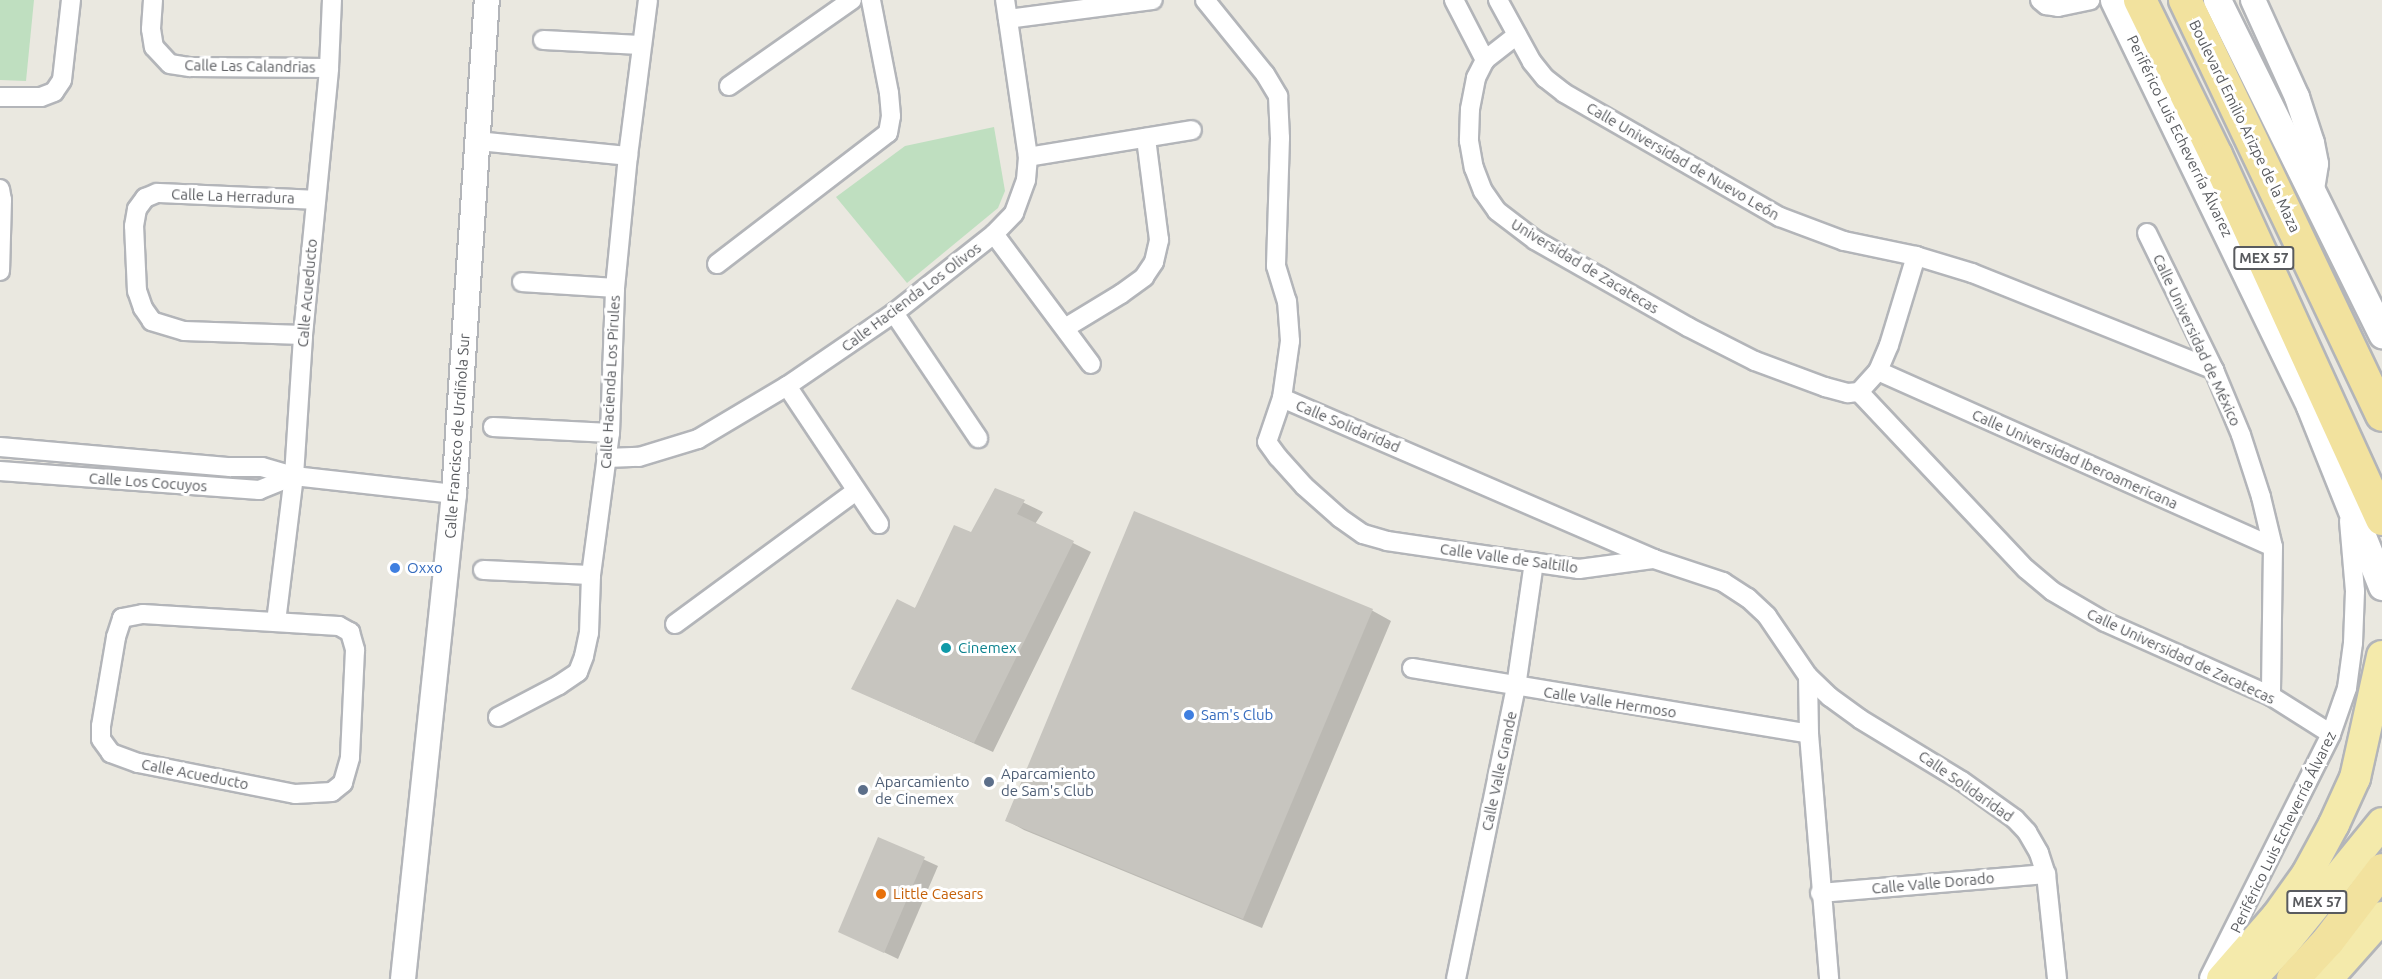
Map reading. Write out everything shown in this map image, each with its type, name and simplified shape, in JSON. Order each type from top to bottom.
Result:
[{"type":"highway","name":"MEX 57","points":[[2140,0],[2221,165],[2382,519]]},
{"type":"highway","name":"Boulevard Emilio Arizpe de la Maza","points":[[2185,0],[2382,415]]},
{"type":"highway","points":[[2293,979],[2328,941],[2382,870]]},
{"type":"main road","name":"Periférico Luis Echeverría Álvarez","points":[[2114,0],[2300,384],[2381,578]]},
{"type":"main road","points":[[2217,0],[2382,334]]},
{"type":"main road","points":[[2222,979],[2277,916],[2307,874],[2334,824],[2355,778],[2382,656]]},
{"type":"main road","name":"MEX 57","points":[[2251,979],[2283,945],[2382,823]]},
{"type":"main road","points":[[2326,979],[2382,917]]},
{"type":"street","points":[[0,97],[41,97],[54,92],[63,71],[71,0]]},
{"type":"street","name":"Calle Las Calandrias","points":[[153,0],[151,28],[154,47],[170,64],[329,68]]},
{"type":"street","name":"Calle Acueducto","points":[[276,622],[294,476],[303,335],[329,68],[332,0]]},
{"type":"street","name":"Calle Francisco de Urdiñola Sur","points":[[403,979],[454,494],[487,0]]},
{"type":"street","name":"Calle Hacienda Los Pirules","points":[[498,717],[559,685],[578,672],[589,633],[591,576],[610,433],[615,288],[628,156],[648,0]]},
{"type":"street","points":[[729,86],[852,0]]},
{"type":"street","points":[[717,264],[888,133],[891,117],[889,93],[871,0]]},
{"type":"street","name":"Calle Hacienda Los Olivos","points":[[606,458],[639,457],[698,439],[787,386],[894,313],[994,234],[1014,213],[1026,180],[1028,157],[1005,0]]},
{"type":"street","points":[[1008,19],[1153,0]]},
{"type":"street","name":"Calle Solidaridad","points":[[1205,0],[1265,74],[1278,96],[1280,115],[1276,266],[1287,301],[1290,341],[1282,398],[1654,559]]},
{"type":"street","points":[[1454,0],[1485,60],[1517,35]]},
{"type":"street","name":"Calle Universidad de Nuevo León","points":[[1498,0],[1532,62],[1545,78],[1564,93],[1780,217],[1844,241],[1916,256],[1972,273],[2214,370]]},
{"type":"street","points":[[2040,0],[2058,7],[2090,0]]},
{"type":"street","points":[[2253,0],[2297,97],[2312,142],[2316,164],[2312,189]]},
{"type":"street","points":[[543,40],[641,45]]},
{"type":"street","name":"Universidad de Zacatecas","points":[[1485,60],[1476,78],[1470,109],[1469,141],[1474,168],[1483,191],[1497,211],[1535,240],[1688,327],[1755,361],[1825,387],[1848,393],[1859,392]]},
{"type":"street","points":[[1028,157],[1192,130]]},
{"type":"street","points":[[1065,328],[1121,294],[1144,277],[1154,262],[1159,240],[1146,138]]},
{"type":"street","points":[[478,141],[628,156]]},
{"type":"street","points":[[0,189],[2,201],[0,271]]},
{"type":"street","name":"Calle La Herradura","points":[[303,335],[184,331],[152,321],[143,308],[137,291],[134,226],[137,209],[145,198],[157,193],[316,200]]},
{"type":"street","name":"Calle Universidad de México","points":[[2147,233],[2214,370],[2244,445],[2261,497],[2273,547],[2271,696]]},
{"type":"street","points":[[994,234],[1091,364]]},
{"type":"street","points":[[1859,392],[1878,371],[1889,345],[1916,256]]},
{"type":"street","points":[[522,282],[615,288]]},
{"type":"street","points":[[894,313],[978,438]]},
{"type":"street","name":"Calle Universidad Iberoamericana","points":[[1878,371],[2273,547]]},
{"type":"street","points":[[787,386],[879,524]]},
{"type":"street","name":"Calle Universidad de Zacatecas","points":[[1859,392],[2026,569],[2052,591],[2105,622],[2271,696],[2331,734]]},
{"type":"street","name":"Calle Valle de Saltillo","points":[[1282,398],[1267,442],[1289,470],[1323,505],[1363,534],[1387,541],[1579,569],[1654,559],[1722,582],[1749,598],[1767,616],[1808,676]]},
{"type":"street","points":[[493,427],[610,433]]},
{"type":"street","name":"Calle Los Cocuyos","points":[[0,447],[230,467],[262,467],[294,476],[454,494]]},
{"type":"street","name":"Calle Los Cocuyos","points":[[0,471],[259,490],[294,476]]},
{"type":"street","points":[[675,624],[856,491]]},
{"type":"street","name":"Periférico Luis Echeverría Álvarez","points":[[2209,979],[2331,734],[2347,688],[2353,643],[2355,591],[2348,502]]},
{"type":"street","name":"Calle Valle Grande","points":[[1456,979],[1516,687],[1534,562]]},
{"type":"street","points":[[483,570],[591,576]]},
{"type":"street","name":"Calle Acueducto","points":[[142,614],[276,622],[339,627],[350,632],[353,638],[355,650],[350,758],[343,783],[332,792],[295,794],[149,765],[121,758],[104,747],[101,739],[102,726],[116,637],[122,618],[142,614]]},
{"type":"street","name":"Calle Valle Hermoso","points":[[1412,668],[1809,734]]},
{"type":"street","points":[[1808,676],[1809,734],[1820,893],[1829,979]]},
{"type":"street","name":"Calle Solidaridad","points":[[1808,676],[1860,719],[1962,781],[2015,819],[2027,832],[2039,853],[2046,873],[2057,979]]},
{"type":"street","name":"Calle Valle Dorado","points":[[1820,893],[2046,873]]},
{"type":"green space","points":[[0,0],[34,0],[26,81],[0,80]]},
{"type":"green space","points":[[994,127],[1005,191],[998,208],[907,283],[836,197],[905,146]]},
{"type":"building","name":"Cinemex","points":[[995,488],[1025,500],[1017,514],[1074,541],[974,743],[851,689],[897,599],[915,608],[954,525],[971,532]]},
{"type":"building","name":"Sam's Club","points":[[1134,511],[1373,609],[1243,919],[1005,821]]},
{"type":"building","name":"Little Caesars","points":[[878,837],[925,857],[884,953],[838,932]]},
{"type":"place","name":"Oxxo","points":[[395,568]]},
{"type":"place","name":"Cinemex","points":[[946,648]]},
{"type":"place","name":"Sam's Club","points":[[1189,715]]},
{"type":"place","name":"Aparcamiento de Sam's Club","points":[[989,782]]},
{"type":"place","name":"Aparcamiento de Cinemex","points":[[863,790]]},
{"type":"place","name":"Little Caesars","points":[[881,894]]}]
